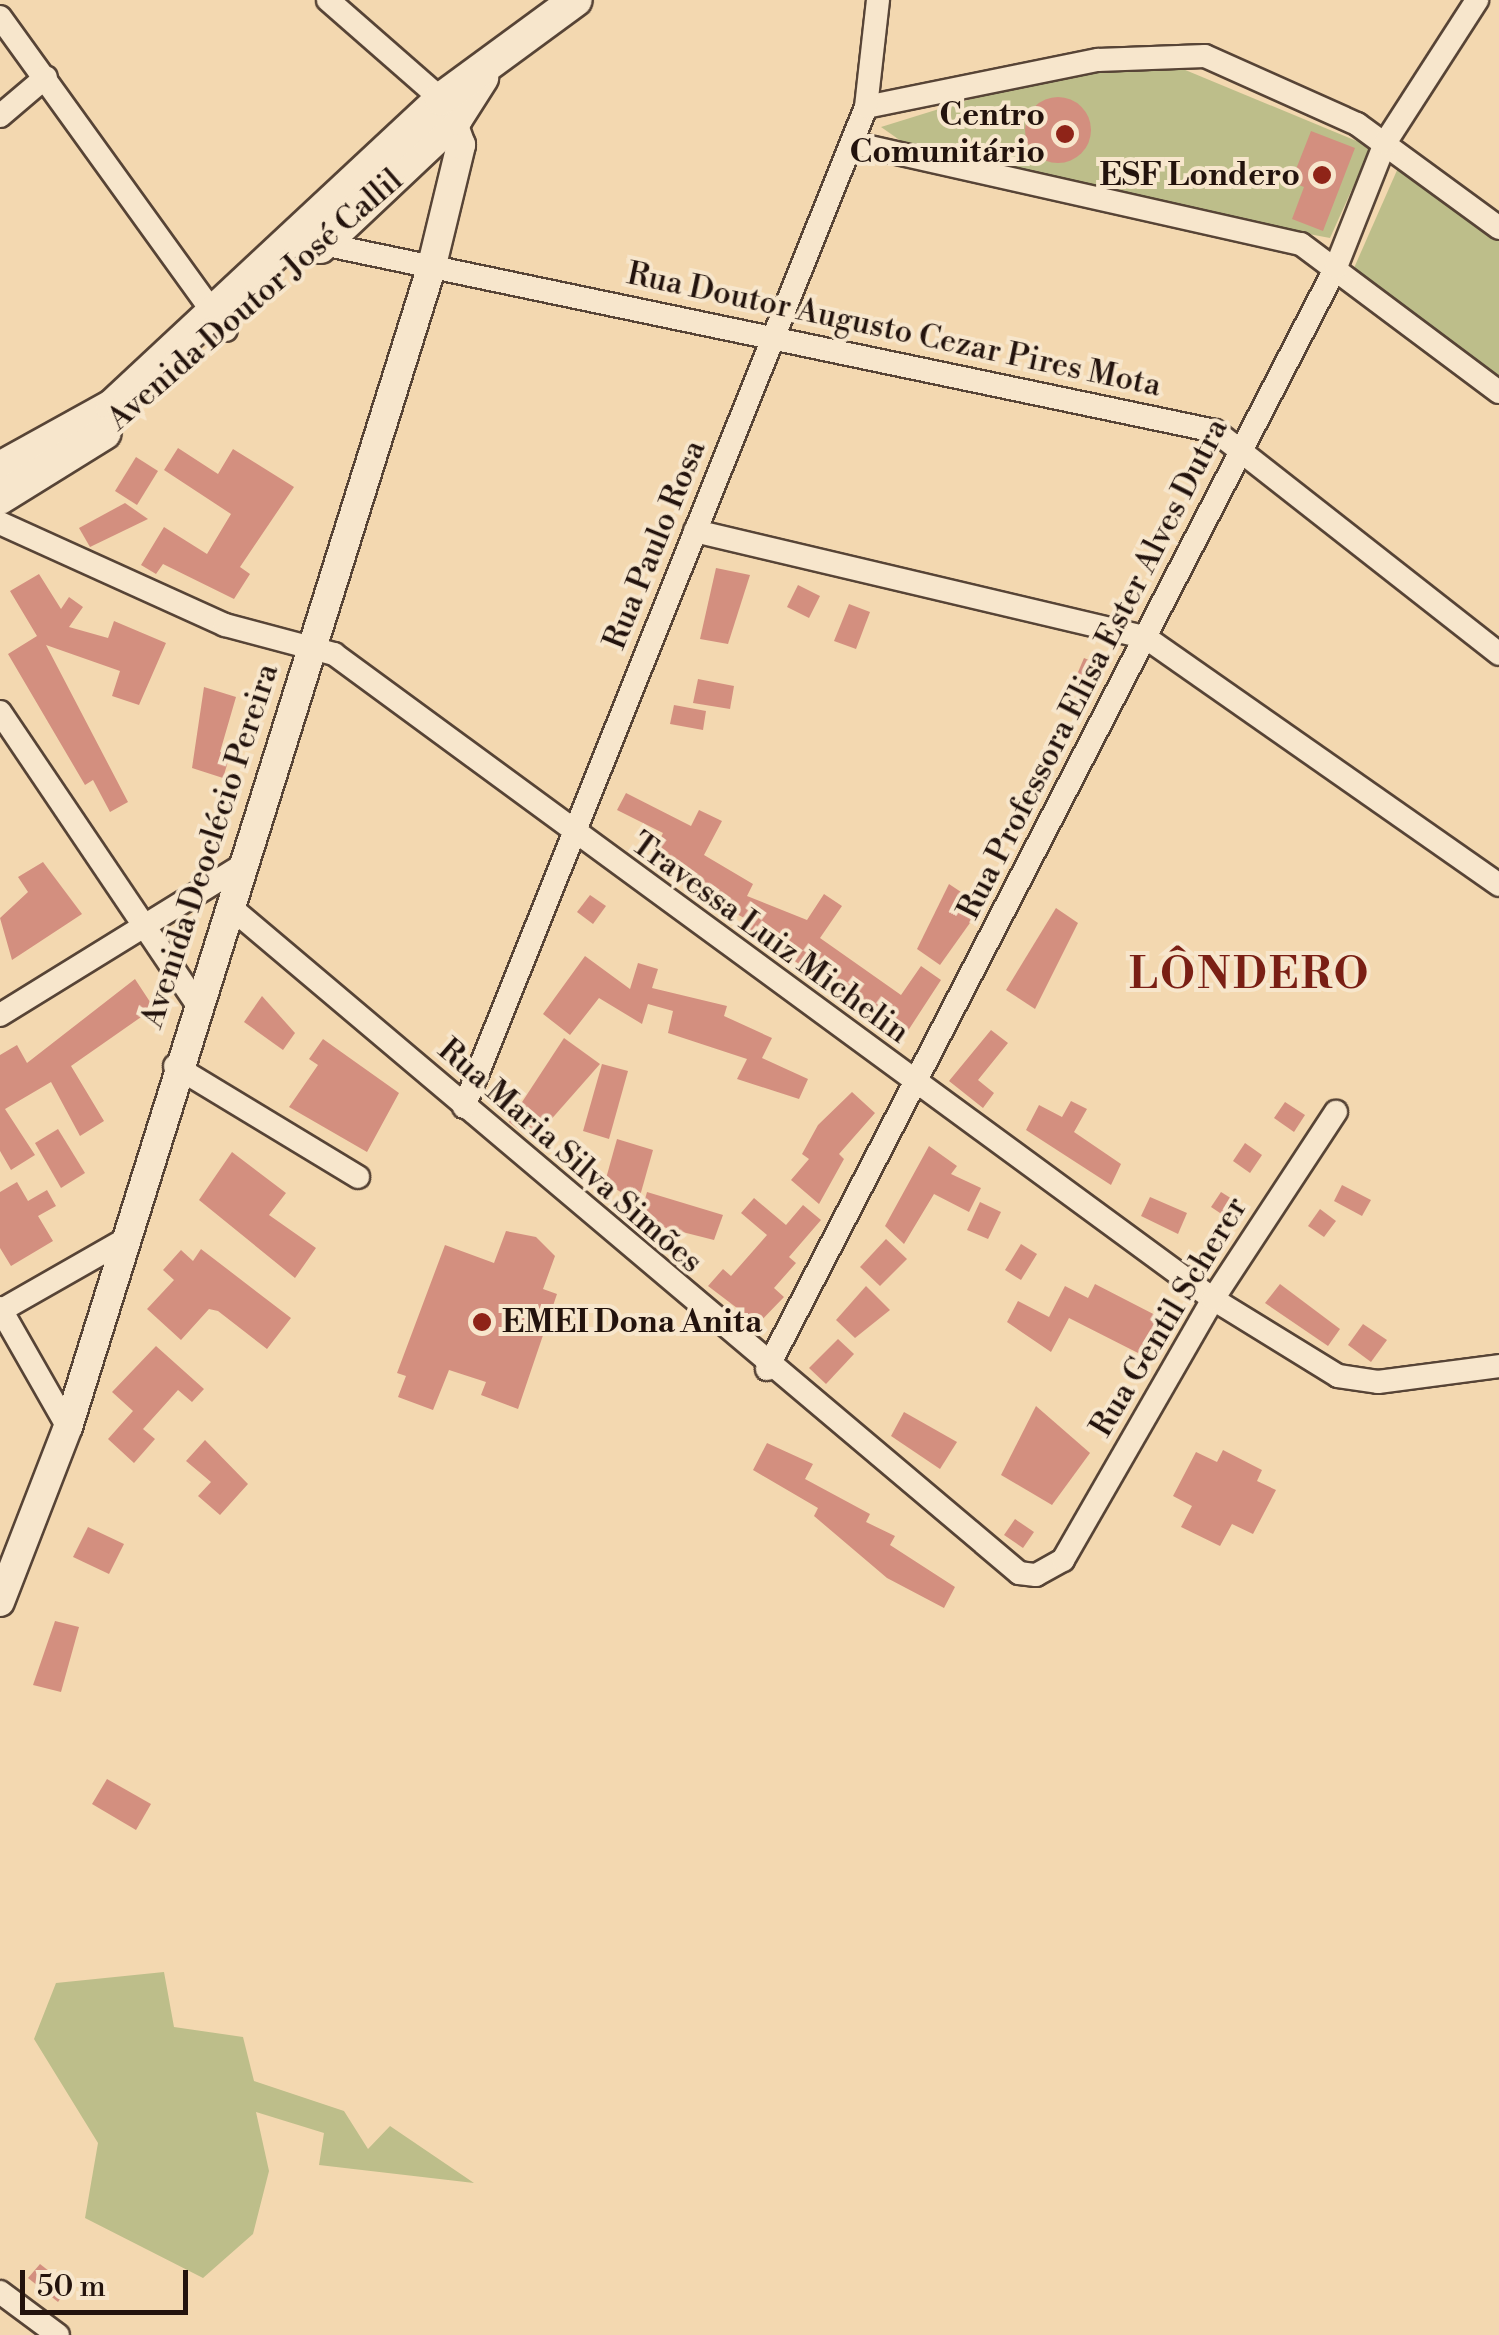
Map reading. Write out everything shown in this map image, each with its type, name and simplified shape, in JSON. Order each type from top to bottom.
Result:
[{"type":"main road","name":"Avenida Doutor José Callil","points":[[0,498],[129,417],[220,321],[485,74],[576,0]]},
{"type":"main road","name":"Avenida Doutor José Callil","points":[[0,468],[112,406],[323,244],[449,109]]},
{"type":"street","points":[[328,0],[449,109]]},
{"type":"street","name":"Rua Paulo Rosa","points":[[464,1107],[866,107],[878,0]]},
{"type":"street","name":"Rua Professora Elisa Ester Alves Dutra","points":[[766,1369],[917,1086],[1336,266],[1385,143],[1477,0]]},
{"type":"street","points":[[0,17],[220,321]]},
{"type":"street","points":[[866,107],[1171,51],[1291,92],[1385,143],[1499,228]]},
{"type":"street","points":[[0,116],[46,77]]},
{"type":"street","name":"Avenida Deoclécio Pereira","points":[[0,1602],[68,1428],[119,1243],[431,269],[461,145],[449,109]]},
{"type":"street","points":[[852,143],[1301,244],[1336,266],[1499,392]]},
{"type":"street","name":"Rua Doutor Augusto Cezar Pires Mota","points":[[323,244],[1214,431],[1238,456],[1499,654]]},
{"type":"street","name":"Travessa Luiz Michelin","points":[[0,524],[224,625],[310,653],[334,654],[572,835],[1212,1300],[1358,1381],[1499,1366]]},
{"type":"street","points":[[696,531],[1146,638],[1499,885]]},
{"type":"street","points":[[0,712],[196,1003]]},
{"type":"street","points":[[0,1015],[240,867]]},
{"type":"street","name":"Rua Maria Silva Simões","points":[[229,906],[766,1369],[1019,1573],[1036,1576],[1063,1560]]},
{"type":"street","points":[[175,1066],[358,1177]]},
{"type":"street","name":"Rua Gentil Scherer","points":[[1063,1560],[1212,1300],[1336,1112]]},
{"type":"street","points":[[68,1428],[0,1310],[119,1243]]},
{"type":"street","points":[[0,2292],[58,2335]]},
{"type":"green space","points":[[1166,62],[1371,147],[1330,238],[1077,191],[911,148],[881,127],[1055,73]]},
{"type":"green space","points":[[1398,168],[1499,241],[1499,379],[1354,268]]},
{"type":"green space","points":[[164,1972],[174,2027],[243,2037],[254,2081],[344,2111],[368,2149],[390,2126],[474,2183],[319,2165],[324,2133],[256,2112],[269,2171],[253,2234],[203,2278],[85,2218],[98,2143],[34,2039],[56,1983]]},
{"type":"building","points":[[1058,97],[1081,107],[1091,130],[1081,153],[1058,163],[1035,153],[1025,130],[1035,107]]},
{"type":"building","points":[[1311,131],[1355,148],[1323,231],[1292,219],[1304,187],[1291,182]]},
{"type":"building","points":[[178,448],[218,474],[233,449],[294,487],[240,567],[250,574],[234,599],[163,564],[156,574],[141,565],[164,527],[207,554],[231,514],[164,470]]},
{"type":"building","points":[[136,457],[158,471],[137,505],[115,491]]},
{"type":"building","points":[[125,503],[148,519],[90,547],[79,528]]},
{"type":"building","points":[[716,568],[750,575],[728,644],[700,639]]},
{"type":"building","points":[[39,574],[61,609],[69,597],[83,607],[69,627],[108,638],[114,621],[166,643],[139,705],[112,696],[120,671],[46,645],[128,802],[110,812],[93,780],[85,785],[8,654],[37,636],[10,591]]},
{"type":"building","points":[[798,585],[820,596],[809,618],[787,607]]},
{"type":"building","points":[[849,604],[870,612],[856,649],[834,641]]},
{"type":"building","points":[[1084,658],[1103,666],[1092,692],[1073,684]]},
{"type":"building","points":[[698,679],[734,686],[730,709],[693,703]]},
{"type":"building","points":[[204,687],[236,697],[220,752],[230,755],[223,778],[192,768]]},
{"type":"building","points":[[674,705],[706,711],[703,730],[670,724]]},
{"type":"building","points":[[626,793],[691,826],[699,810],[722,821],[704,855],[753,884],[747,896],[807,920],[824,894],[842,906],[820,938],[901,995],[921,966],[941,980],[900,1043],[858,1012],[863,1005],[742,927],[746,919],[647,865],[663,833],[617,810]]},
{"type":"building","points":[[43,862],[82,914],[12,960],[0,918],[28,892],[18,877]]},
{"type":"building","points":[[949,884],[982,906],[940,965],[917,949]]},
{"type":"building","points":[[590,895],[606,906],[593,924],[577,912]]},
{"type":"building","points":[[1056,908],[1078,923],[1035,1009],[1006,990]]},
{"type":"building","points":[[585,956],[630,989],[638,963],[658,969],[652,988],[727,1006],[724,1016],[772,1038],[762,1058],[808,1079],[799,1099],[737,1079],[747,1059],[668,1033],[673,1011],[648,1004],[642,1024],[599,998],[570,1035],[543,1014]]},
{"type":"building","points":[[135,979],[154,1008],[71,1066],[104,1121],[80,1136],[51,1082],[5,1109],[35,1155],[11,1170],[0,1151],[0,1055],[17,1045],[27,1063]]},
{"type":"building","points":[[262,996],[295,1033],[283,1050],[244,1022]]},
{"type":"building","points":[[991,1030],[1008,1043],[978,1080],[994,1093],[983,1108],[949,1081]]},
{"type":"building","points":[[564,1038],[600,1064],[533,1140],[509,1122]]},
{"type":"building","points":[[323,1039],[399,1093],[367,1152],[289,1107],[318,1065],[309,1059]]},
{"type":"building","points":[[602,1064],[628,1071],[609,1139],[583,1131]]},
{"type":"building","points":[[852,1092],[875,1113],[839,1154],[844,1159],[819,1204],[791,1180],[809,1159],[802,1154],[818,1125]]},
{"type":"building","points":[[1071,1101],[1087,1109],[1074,1132],[1121,1164],[1111,1185],[1026,1130],[1039,1105],[1062,1117]]},
{"type":"building","points":[[1285,1102],[1305,1115],[1294,1132],[1274,1118]]},
{"type":"building","points":[[58,1129],[85,1173],[61,1188],[35,1143]]},
{"type":"building","points":[[617,1139],[653,1150],[638,1203],[605,1182]]},
{"type":"building","points":[[1245,1143],[1262,1155],[1250,1173],[1233,1161]]},
{"type":"building","points":[[929,1146],[957,1166],[951,1174],[981,1188],[969,1212],[934,1194],[904,1244],[885,1226]]},
{"type":"building","points":[[232,1152],[286,1193],[269,1215],[316,1248],[295,1278],[199,1200]]},
{"type":"building","points":[[17,1182],[28,1201],[47,1190],[56,1206],[38,1216],[53,1241],[11,1266],[0,1248],[0,1192]]},
{"type":"building","points":[[1342,1185],[1371,1200],[1362,1216],[1334,1201]]},
{"type":"building","points":[[647,1192],[723,1215],[714,1240],[639,1221]]},
{"type":"building","points":[[1221,1192],[1237,1202],[1226,1217],[1211,1207]]},
{"type":"building","points":[[1150,1197],[1187,1213],[1178,1234],[1141,1216]]},
{"type":"building","points":[[754,1198],[786,1225],[803,1205],[821,1220],[789,1257],[796,1263],[774,1288],[784,1297],[758,1324],[708,1286],[723,1269],[731,1276],[767,1235],[741,1213]]},
{"type":"building","points":[[980,1202],[1001,1212],[988,1239],[967,1230]]},
{"type":"building","points":[[1320,1209],[1336,1221],[1324,1237],[1308,1226]]},
{"type":"building","points":[[506,1231],[536,1237],[555,1256],[543,1289],[557,1294],[518,1409],[481,1395],[486,1382],[449,1370],[433,1410],[398,1397],[406,1376],[397,1373],[445,1245],[494,1263]]},
{"type":"building","points":[[886,1239],[907,1259],[880,1286],[860,1267]]},
{"type":"building","points":[[1021,1244],[1037,1254],[1021,1280],[1005,1270]]},
{"type":"building","points":[[201,1249],[291,1318],[267,1349],[218,1311],[209,1309],[181,1340],[147,1309],[174,1280],[163,1270],[181,1250],[193,1261]]},
{"type":"building","points":[[1095,1284],[1163,1319],[1140,1354],[1069,1318],[1051,1352],[1007,1322],[1018,1301],[1049,1317],[1065,1286],[1088,1298]]},
{"type":"building","points":[[1280,1284],[1340,1329],[1328,1346],[1265,1303]]},
{"type":"building","points":[[866,1286],[890,1310],[855,1338],[836,1320]]},
{"type":"building","points":[[1363,1324],[1387,1340],[1371,1362],[1348,1345]]},
{"type":"building","points":[[838,1339],[854,1354],[826,1384],[809,1368]]},
{"type":"building","points":[[156,1346],[204,1389],[192,1402],[178,1390],[143,1429],[155,1439],[134,1463],[108,1439],[133,1411],[112,1392]]},
{"type":"building","points":[[1036,1406],[1090,1453],[1052,1505],[1001,1475]]},
{"type":"building","points":[[904,1412],[957,1442],[940,1469],[891,1436]]},
{"type":"building","points":[[205,1440],[248,1484],[220,1515],[198,1496],[211,1482],[186,1461]]},
{"type":"building","points":[[767,1443],[813,1464],[805,1479],[870,1514],[866,1522],[895,1536],[890,1545],[955,1587],[944,1608],[887,1578],[814,1516],[818,1508],[753,1470]]},
{"type":"building","points":[[1223,1450],[1262,1470],[1257,1481],[1276,1490],[1253,1534],[1232,1524],[1220,1546],[1181,1527],[1192,1506],[1173,1496],[1196,1452],[1217,1462]]},
{"type":"building","points":[[1015,1519],[1034,1532],[1023,1548],[1004,1535]]},
{"type":"building","points":[[88,1527],[124,1544],[109,1574],[73,1557]]},
{"type":"building","points":[[55,1621],[79,1627],[61,1692],[33,1685]]},
{"type":"building","points":[[107,1779],[151,1804],[136,1830],[92,1804]]},
{"type":"building","points":[[40,2264],[69,2287],[58,2302],[28,2278]]},
{"type":"place","name":"Centro Comunitário","points":[[1065,134]]},
{"type":"place","name":"ESF Londero","points":[[1322,175]]},
{"type":"place","name":"EMEI Dona Anita","points":[[482,1322]]},
{"type":"district","name":"LÔNDERO","points":[[1250,976]]}]
